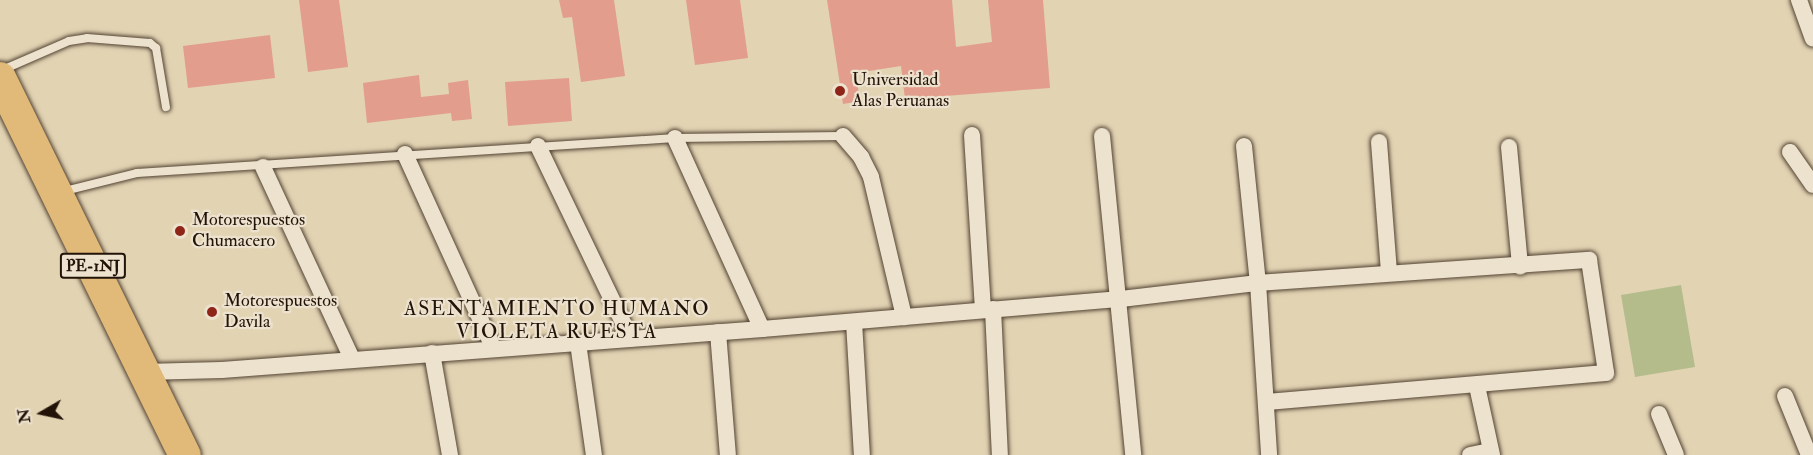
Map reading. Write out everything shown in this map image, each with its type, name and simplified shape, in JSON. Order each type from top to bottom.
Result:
[{"type":"highway","name":"PE-1NJ","points":[[2,85],[185,455]]},
{"type":"street","points":[[1799,0],[1813,39]]},
{"type":"street","points":[[972,135],[1000,455]]},
{"type":"street","points":[[843,136],[861,157],[871,177],[904,316]]},
{"type":"street","points":[[1102,136],[1121,299],[1133,455]]},
{"type":"street","points":[[675,138],[762,329]]},
{"type":"street","points":[[1379,142],[1389,273]]},
{"type":"street","points":[[538,146],[631,339]]},
{"type":"street","points":[[1244,146],[1258,282],[1269,455]]},
{"type":"street","points":[[1509,147],[1520,266]]},
{"type":"street","points":[[1790,152],[1813,185]]},
{"type":"street","points":[[405,154],[494,349]]},
{"type":"street","points":[[263,167],[352,359]]},
{"type":"street","points":[[144,372],[854,322],[1121,299],[1258,282],[1589,260],[1606,373],[1477,386],[1266,402]]},
{"type":"street","points":[[854,322],[862,455]]},
{"type":"street","points":[[718,332],[728,455]]},
{"type":"street","points":[[578,343],[594,455]]},
{"type":"street","points":[[432,353],[450,455]]},
{"type":"street","points":[[1470,455],[1491,453],[1477,386]]},
{"type":"street","points":[[1785,396],[1809,455]]},
{"type":"street","points":[[1659,414],[1676,455]]},
{"type":"lane","points":[[2,85],[69,41],[87,38],[150,43],[156,48],[166,107]]},
{"type":"lane","points":[[57,194],[137,173],[263,167],[405,154],[675,138],[843,136]]},
{"type":"green space","points":[[1681,285],[1695,367],[1635,377],[1621,295]]},
{"type":"building","points":[[299,0],[339,0],[348,67],[308,72]]},
{"type":"building","points":[[559,0],[614,0],[625,76],[581,82],[572,17],[563,18]]},
{"type":"building","points":[[686,0],[740,0],[748,58],[695,65]]},
{"type":"building","points":[[827,0],[952,0],[956,47],[992,42],[988,0],[1043,0],[1050,88],[905,99],[901,66],[856,73],[860,101],[843,104]]},
{"type":"building","points":[[270,35],[275,78],[188,88],[183,46]]},
{"type":"building","points":[[419,75],[421,97],[449,94],[448,83],[468,80],[472,119],[452,121],[451,113],[367,123],[363,83]]},
{"type":"building","points":[[569,78],[572,121],[508,126],[505,82]]},
{"type":"place","name":"Universidad Alas Peruanas","points":[[840,91]]},
{"type":"place","name":"Motorespuestos Chumacero","points":[[180,231]]},
{"type":"place","name":"Motorespuestos Davila","points":[[212,312]]},
{"type":"district","name":"ASENTAMIENTO HUMANO VIOLETA RUESTA","points":[[557,320]]}]
